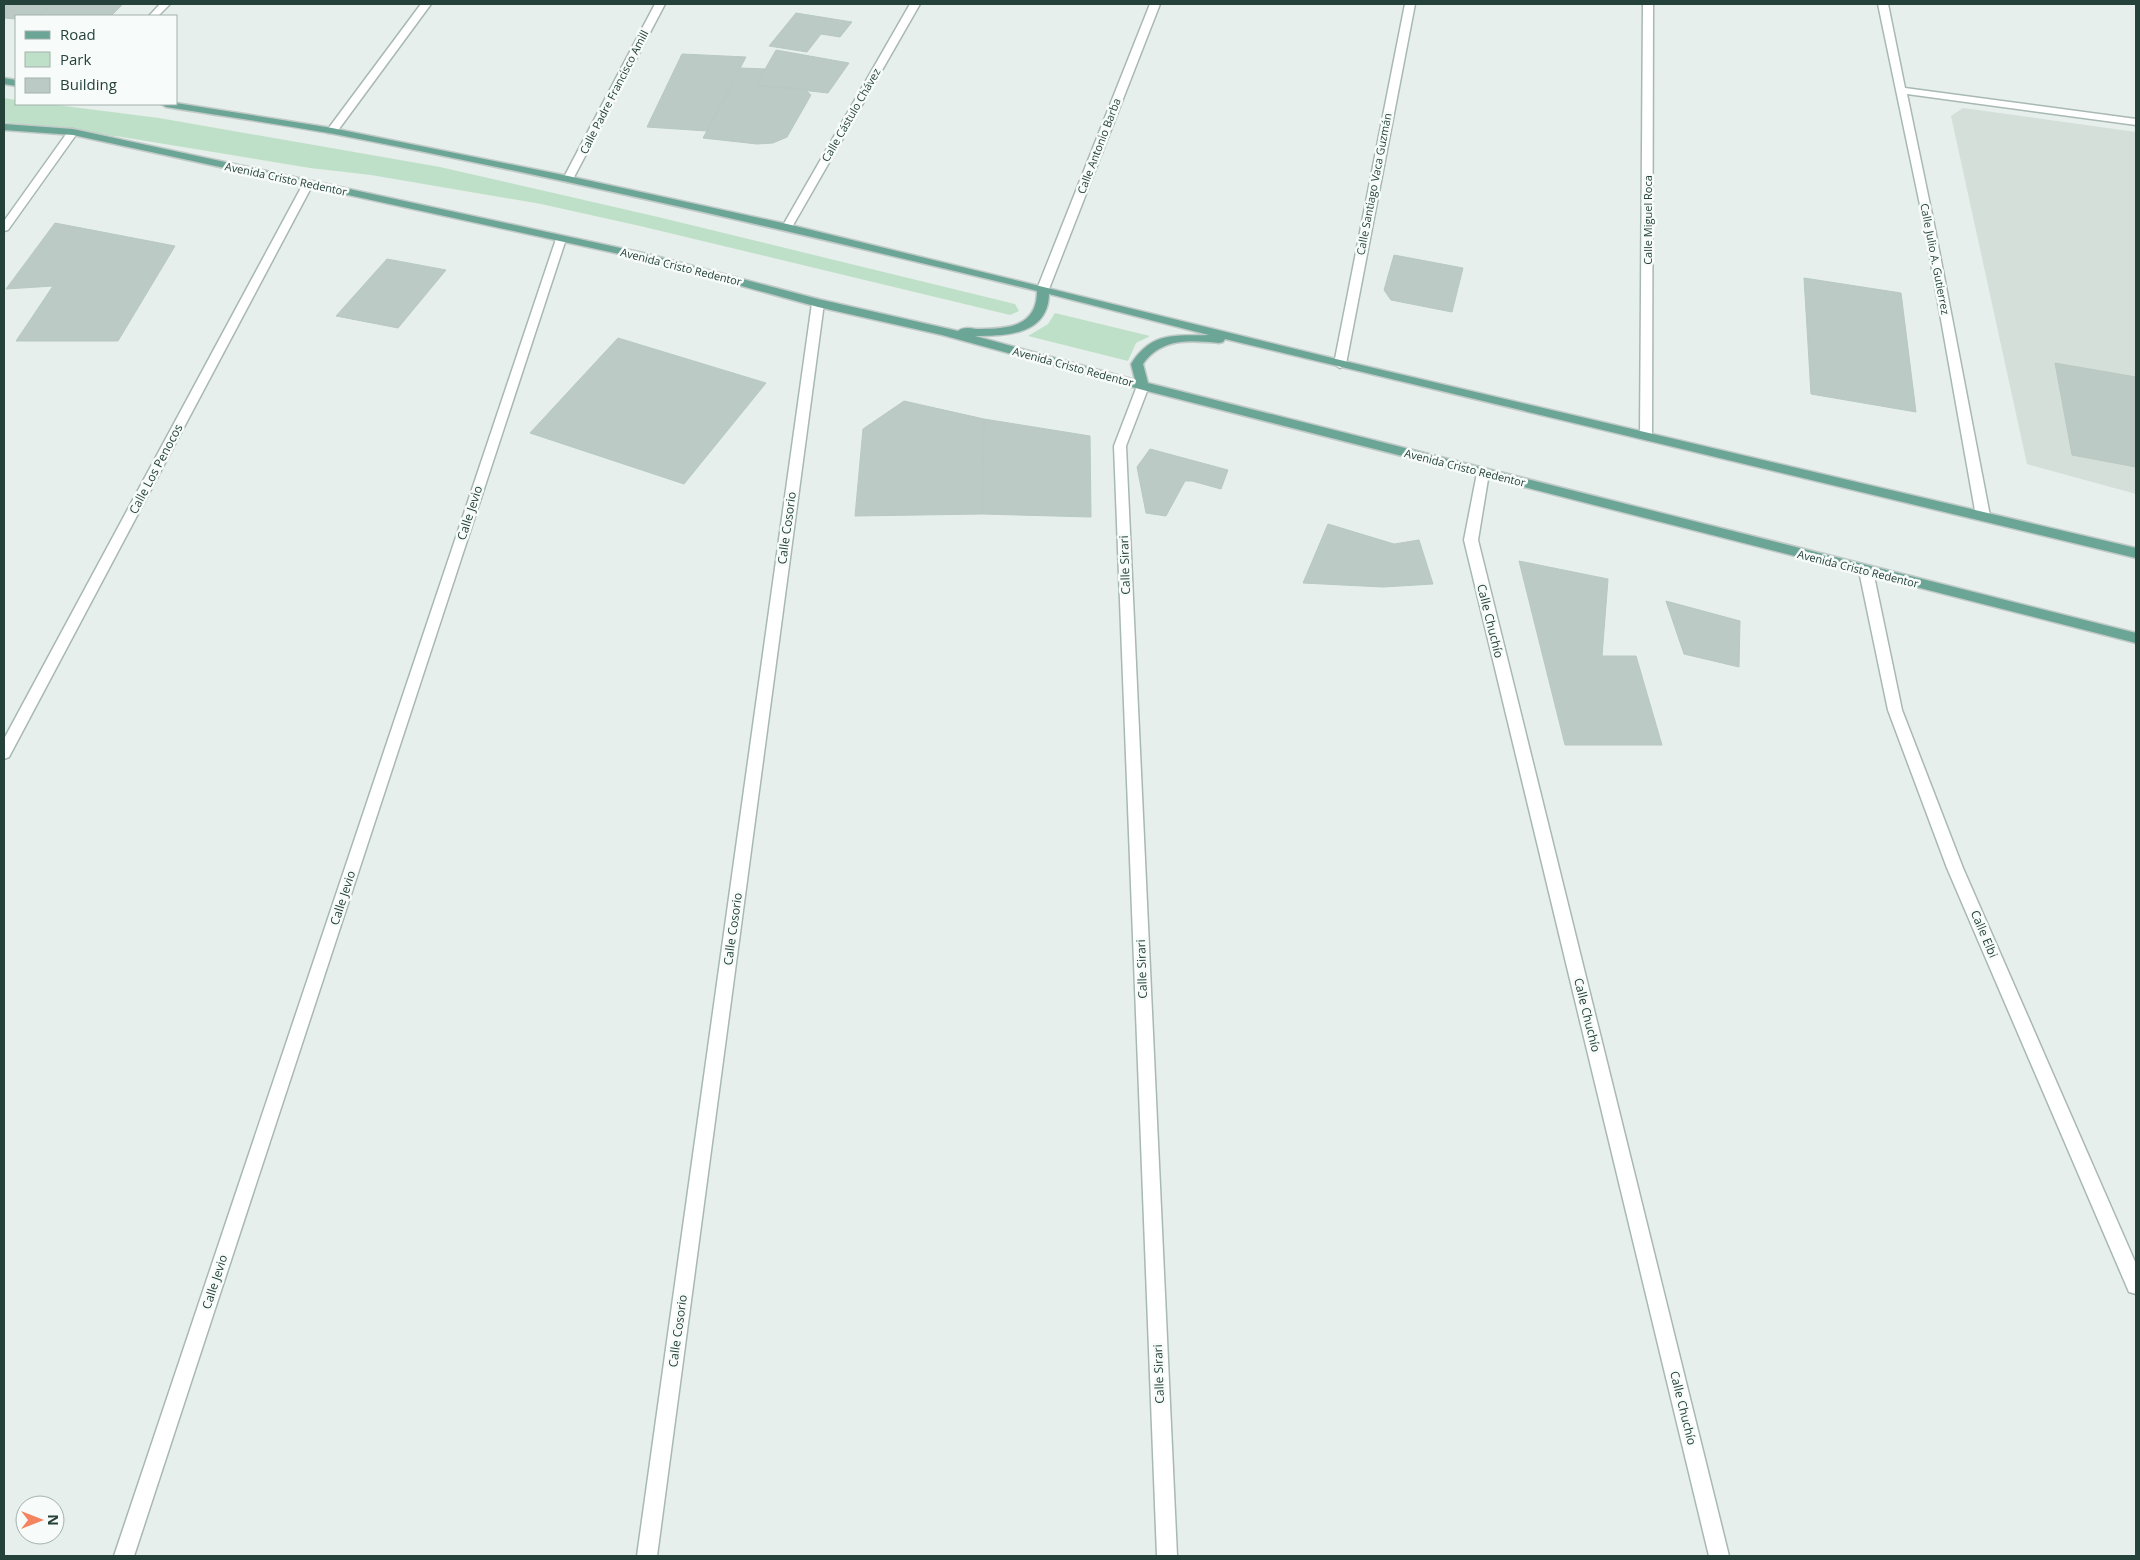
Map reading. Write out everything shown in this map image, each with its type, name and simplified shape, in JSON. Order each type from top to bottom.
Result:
[{"type":"main road","points":[[172,105],[332,131],[568,179],[787,227],[1044,289],[1340,364],[2136,553]]},
{"type":"main road","name":"Avenida Cristo Redentor","points":[[4,127],[73,132],[648,258],[818,302],[942,331],[1143,386],[2136,638]]},
{"type":"main road","points":[[942,331],[1006,331],[1025,328],[1032,323],[1044,303],[1044,289]]},
{"type":"main road","points":[[1143,386],[1137,364],[1149,348],[1164,340],[1214,338],[1270,346]]},
{"type":"street","points":[[155,15],[165,4]]},
{"type":"street","points":[[332,131],[426,4]]},
{"type":"street","name":"Calle Padre Francisco Amill","points":[[568,179],[660,4]]},
{"type":"street","name":"Calle Cástulo Chávez","points":[[787,227],[915,4]]},
{"type":"street","name":"Calle Antonio Barba","points":[[1044,289],[1155,4]]},
{"type":"street","name":"Calle Santiago Vaca Guzmán","points":[[1340,364],[1410,4]]},
{"type":"street","name":"Calle Miguel Roca","points":[[1646,436],[1648,4]]},
{"type":"street","name":"Calle Julio A. Gutierrez","points":[[1883,4],[1929,224],[1983,516]]},
{"type":"street","points":[[1901,90],[2136,122]]},
{"type":"street","points":[[4,228],[73,132]]},
{"type":"street","name":"Calle Los Penocos","points":[[4,753],[308,184]]},
{"type":"street","name":"Calle Jevio","points":[[124,1556],[562,239]]},
{"type":"street","name":"Calle Cosorio","points":[[647,1556],[818,302]]},
{"type":"street","name":"Calle Sirari","points":[[1143,386],[1120,446],[1167,1556]]},
{"type":"street","name":"Calle Chuchío","points":[[1482,472],[1471,540],[1719,1556]]},
{"type":"street","name":"Calle Elbi","points":[[1866,571],[1895,710],[1955,868],[2136,1285]]},
{"type":"shaded area","points":[[1963,108],[2136,132],[2136,494],[2027,464],[1951,116]]},
{"type":"green space","points":[[4,98],[15,100],[15,105],[57,105],[159,118],[440,167],[658,217],[1015,304],[1019,311],[1010,315],[541,204],[371,175],[310,168],[122,137],[4,122]]},
{"type":"green space","points":[[1055,313],[1150,336],[1136,343],[1128,361],[1028,336],[1048,324]]},
{"type":"building","points":[[4,4],[53,4],[41,15],[15,15],[15,19],[4,18]]},
{"type":"building","points":[[53,4],[123,4],[112,15],[41,15]]},
{"type":"building","points":[[796,13],[852,22],[840,37],[821,34],[807,52],[769,46]]},
{"type":"building","points":[[776,50],[849,63],[828,93],[756,85]]},
{"type":"building","points":[[682,54],[746,57],[707,131],[647,127]]},
{"type":"building","points":[[741,68],[766,69],[756,85],[805,89],[811,95],[787,137],[773,143],[757,144],[703,138]]},
{"type":"building","points":[[55,223],[175,246],[118,341],[16,341],[53,286],[6,289]]},
{"type":"building","points":[[1394,255],[1463,268],[1452,312],[1391,300],[1384,290]]},
{"type":"building","points":[[387,259],[446,270],[398,328],[336,316]]},
{"type":"building","points":[[1804,278],[1901,293],[1916,412],[1811,394]]},
{"type":"building","points":[[618,338],[766,383],[684,484],[530,433]]},
{"type":"building","points":[[2055,363],[2136,377],[2136,467],[2072,455]]},
{"type":"building","points":[[904,401],[984,419],[982,514],[855,516],[863,429]]},
{"type":"building","points":[[984,419],[1090,436],[1091,517],[982,514]]},
{"type":"building","points":[[1150,449],[1228,470],[1221,489],[1192,481],[1185,481],[1166,516],[1146,513],[1137,467]]},
{"type":"building","points":[[1328,524],[1394,544],[1419,540],[1433,584],[1383,587],[1303,583]]},
{"type":"building","points":[[1519,561],[1608,579],[1602,656],[1636,656],[1662,745],[1565,745]]},
{"type":"building","points":[[1666,601],[1740,621],[1739,667],[1684,654]]}]
